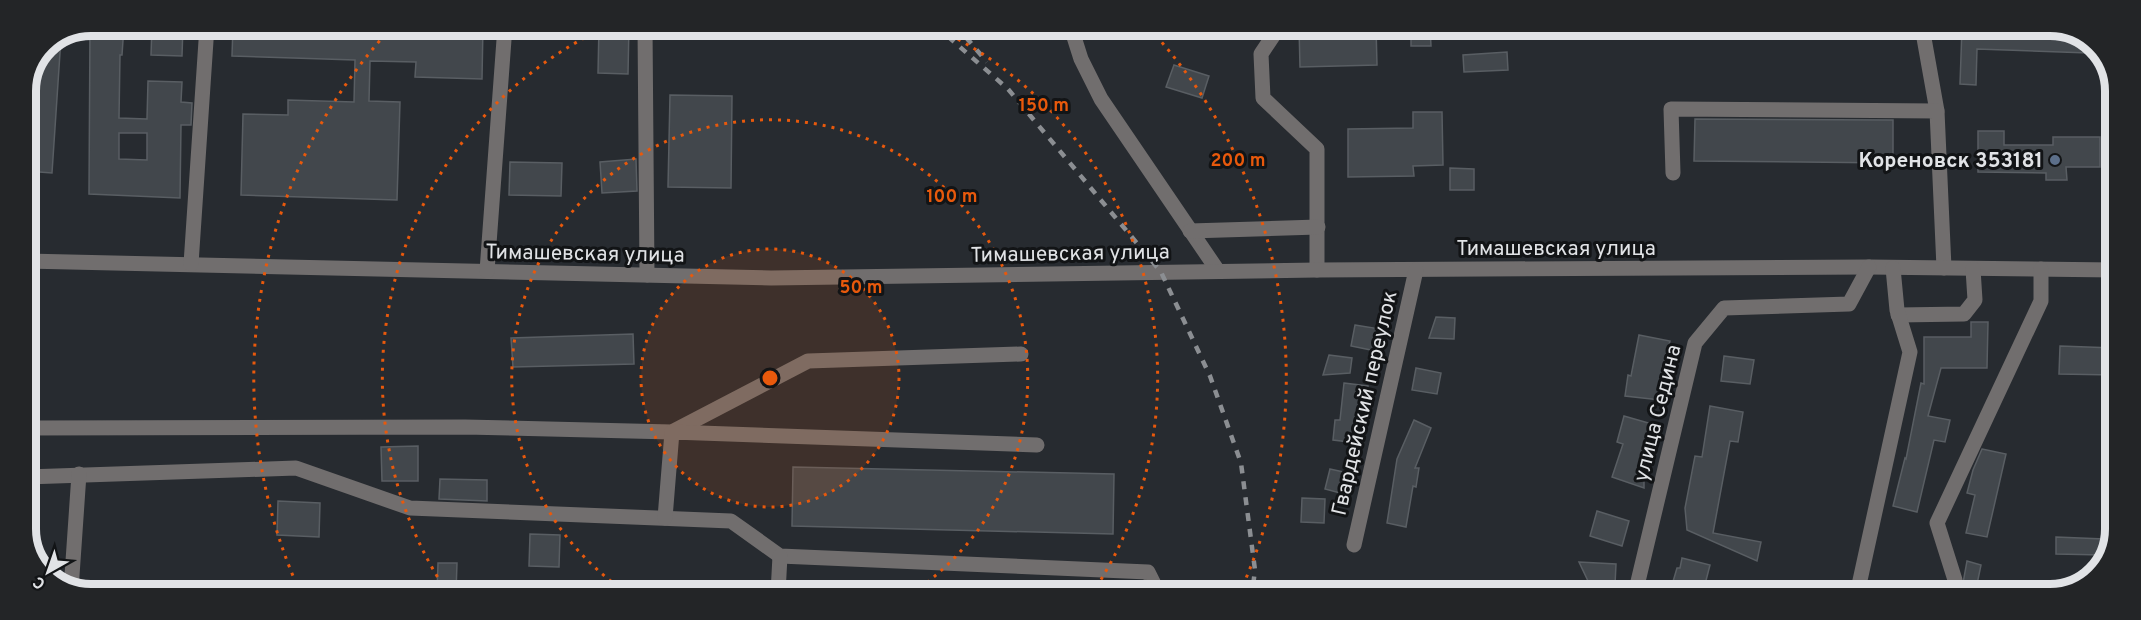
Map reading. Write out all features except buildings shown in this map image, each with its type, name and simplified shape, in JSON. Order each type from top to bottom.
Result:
[{"type":"street","points":[[191,264],[206,36]]},
{"type":"street","points":[[487,271],[505,36]]},
{"type":"street","points":[[645,36],[647,275]]},
{"type":"street","points":[[1075,36],[1081,59],[1101,99],[1218,272]]},
{"type":"street","points":[[1273,36],[1261,54],[1263,98],[1317,149],[1317,270]]},
{"type":"street","points":[[1924,36],[1937,111],[1944,268]]},
{"type":"street","points":[[1673,173],[1671,109],[1937,111]]},
{"type":"street","points":[[1190,231],[1317,226]]},
{"type":"street","name":"Тимашевская улица","points":[[36,261],[771,278],[1317,270],[1869,267],[2105,270]]},
{"type":"street","name":"улица Седина","points":[[1637,584],[1695,343],[1724,308],[1849,304],[1869,267]]},
{"type":"street","points":[[1859,584],[1910,352],[1898,315],[1893,268]]},
{"type":"street","points":[[1898,315],[1964,314],[1975,300],[1973,269]]},
{"type":"street","points":[[1954,584],[1955,580],[1937,523],[2041,301],[2041,269]]},
{"type":"street","name":"Гвардейский переулок","points":[[1354,545],[1416,270]]},
{"type":"street","points":[[672,432],[808,361],[1021,354]]},
{"type":"street","points":[[36,428],[465,427],[1037,445]]},
{"type":"street","points":[[665,518],[672,432]]},
{"type":"street","points":[[36,476],[296,468],[410,508],[731,521],[780,556],[1148,572],[1154,584]]},
{"type":"street","points":[[71,580],[79,474]]},
{"type":"street","points":[[778,584],[780,556]]},
{"type":"railway","points":[[947,36],[1008,89],[1161,272],[1210,376],[1241,463],[1255,570],[1253,584]]},
{"type":"railway","points":[[965,36],[987,62]]},
{"type":"place","name":"Кореновск 353181","points":[[2055,160]]}]
